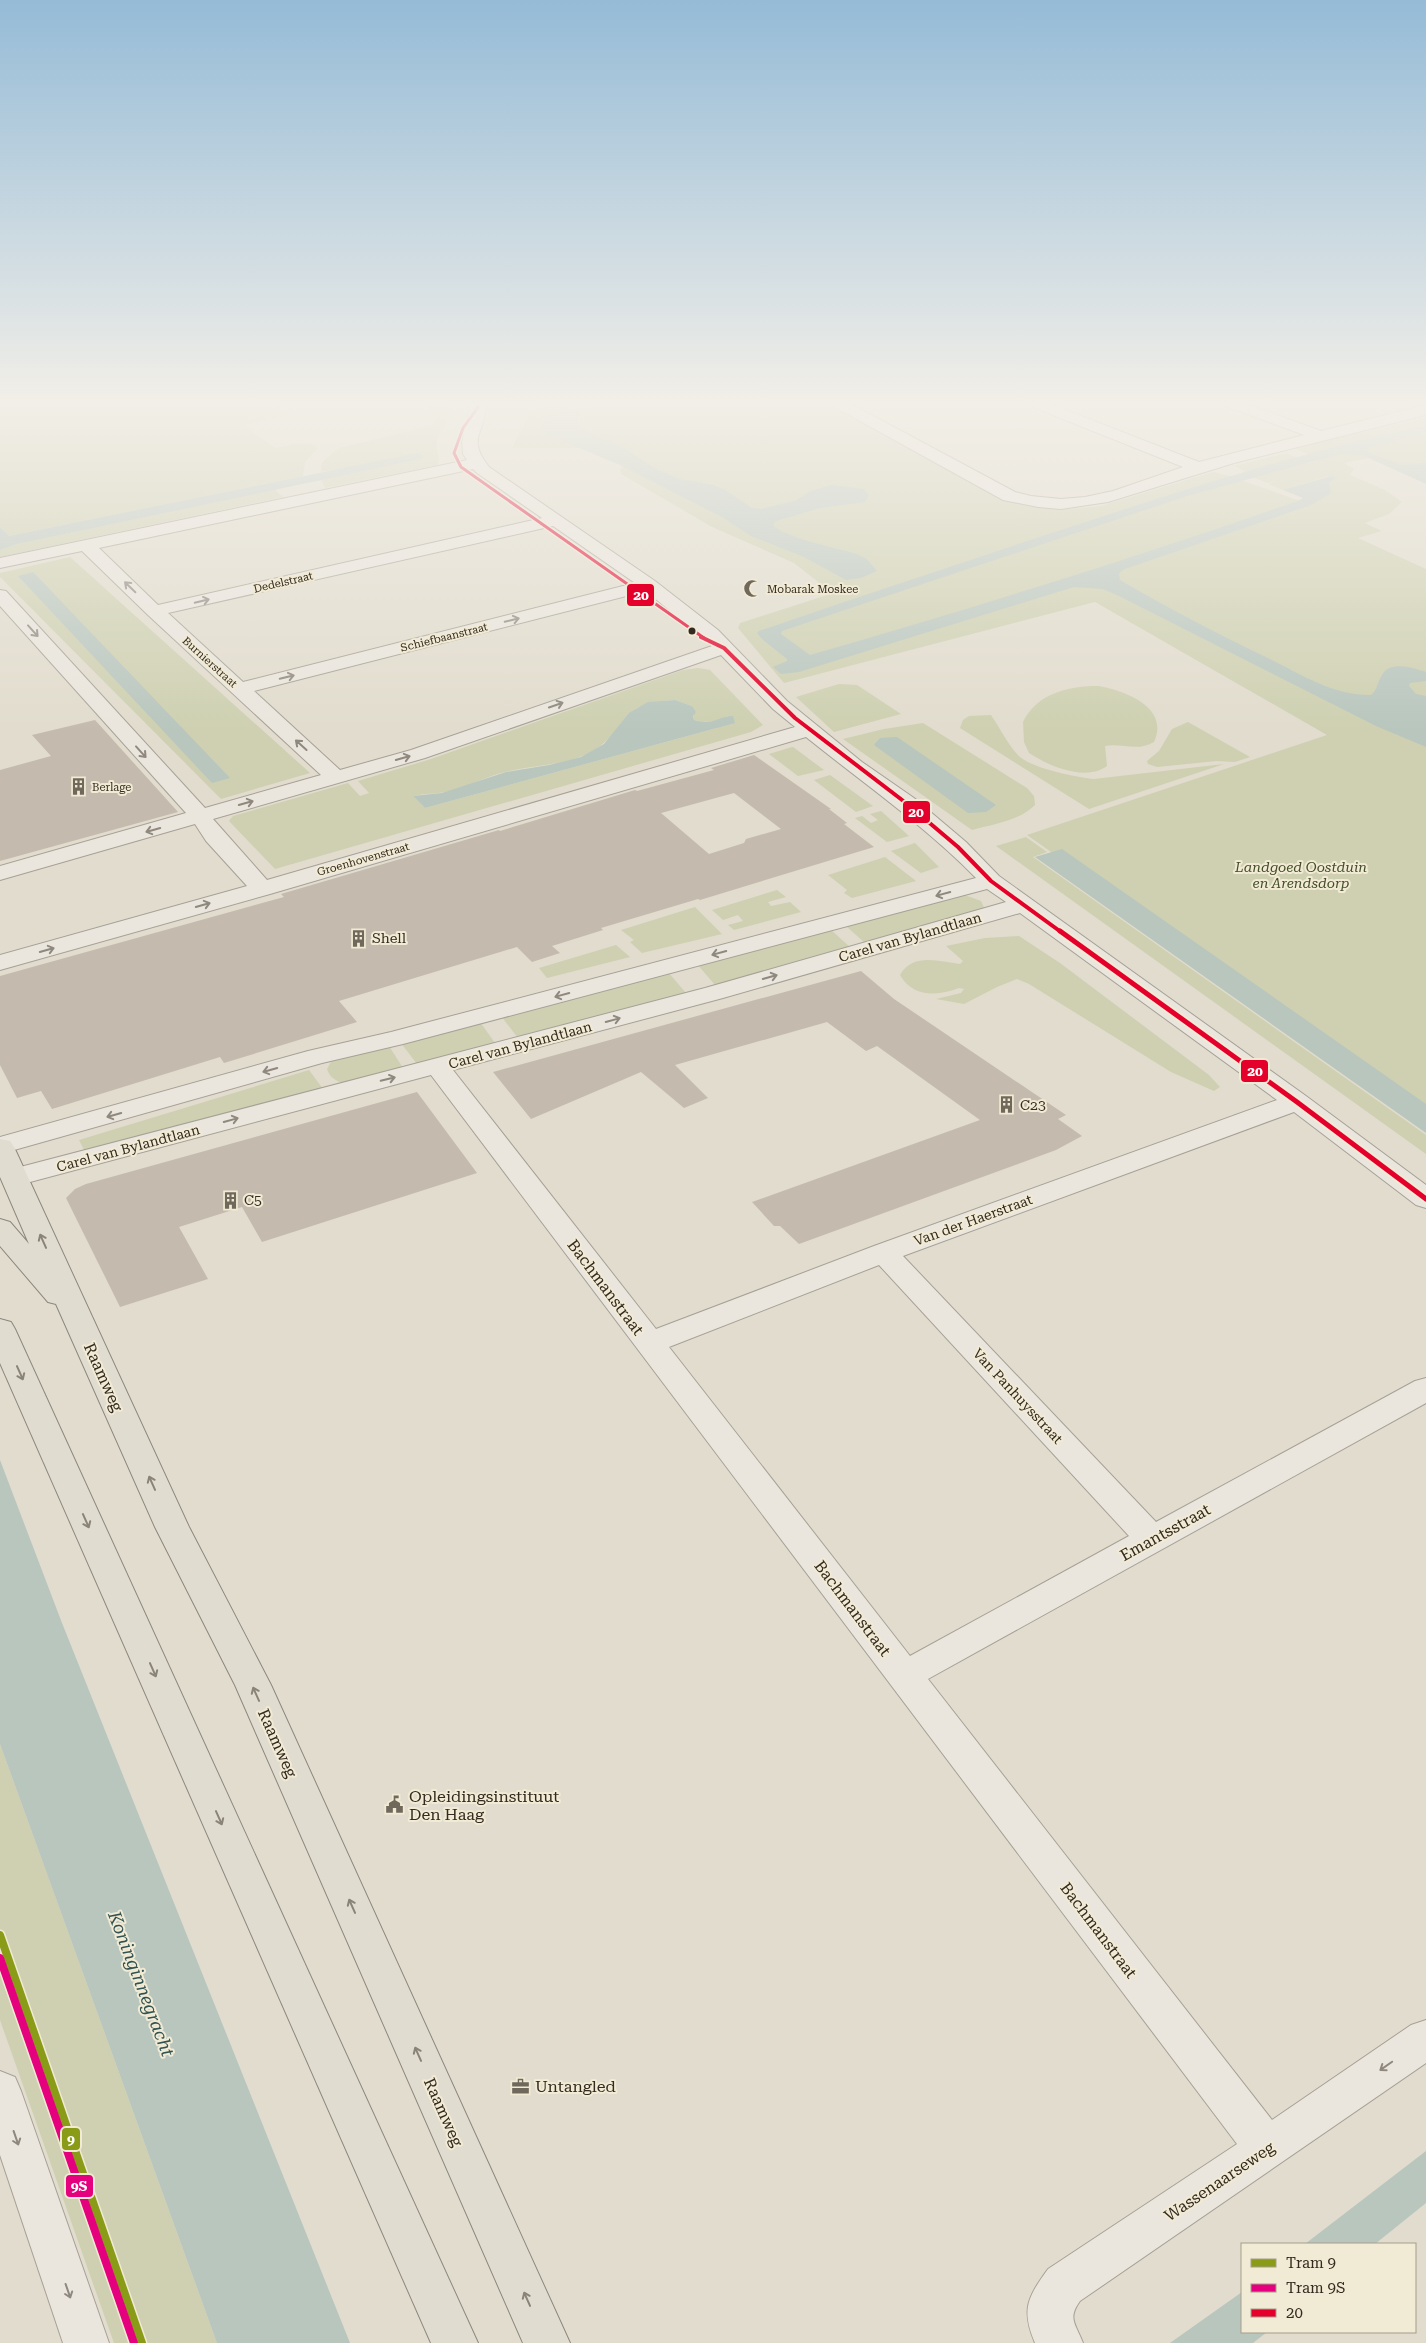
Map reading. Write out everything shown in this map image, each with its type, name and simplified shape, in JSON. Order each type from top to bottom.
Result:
[{"type":"main road","name":"Raamweg","points":[[0,1147],[172,1528],[252,1685],[547,2343]]},
{"type":"main road","points":[[0,1228],[77,1317]]},
{"type":"main road","points":[[0,1328],[454,2343]]},
{"type":"street","points":[[0,563],[242,512]]},
{"type":"street","points":[[535,512],[641,587],[696,634],[724,648],[780,705],[854,766],[906,803],[958,847],[990,881],[1297,1102],[1426,1199]]},
{"type":"street","name":"Dedelstraat","points":[[154,611],[549,522]]},
{"type":"street","name":"Burnierstraat","points":[[86,545],[154,611],[337,778]]},
{"type":"street","name":"Schiefbaanstraat","points":[[239,689],[641,587]]},
{"type":"street","points":[[0,595],[200,816],[214,836],[262,889]]},
{"type":"street","points":[[0,873],[418,754],[724,648]]},
{"type":"street","name":"Groenhovenstraat","points":[[0,963],[262,889],[810,729]]},
{"type":"street","points":[[0,1147],[317,1056],[394,1039],[990,881]]},
{"type":"street","name":"Carel van Bylandtlaan","points":[[15,1178],[330,1093],[438,1067],[714,993],[1022,904]]},
{"type":"street","name":"Bachmanstraat","points":[[438,1067],[1267,2149]]},
{"type":"street","name":"Van der Haerstraat","points":[[649,1343],[884,1253],[1297,1102]]},
{"type":"street","name":"Van Panhuysstraat","points":[[884,1253],[1152,1539]]},
{"type":"street","name":"Emantsstraat","points":[[904,1675],[1426,1389]]},
{"type":"street","name":"Wassenaarseweg","points":[[1060,2343],[1049,2326],[1050,2304],[1064,2285],[1267,2149],[1426,2039]]},
{"type":"street","points":[[0,2091],[86,2343]]},
{"type":"green space","points":[[0,512],[125,512],[9,536],[0,527]]},
{"type":"green space","points":[[165,512],[211,512],[0,557],[0,550],[17,544]]},
{"type":"green space","name":"Landgoed Oostduin en Arendsdorp","points":[[687,512],[1391,512],[1365,523],[1382,531],[1358,538],[1426,569],[1426,1116],[1027,835],[1327,735],[1095,602],[784,683],[738,628],[740,623],[852,587],[849,586],[831,592],[794,563],[712,527]]},
{"type":"green space","points":[[70,557],[310,773],[221,799],[0,577],[0,573]]},
{"type":"green space","points":[[698,668],[710,670],[763,725],[751,732],[275,869],[229,821],[233,816],[348,783],[360,796],[369,793],[358,781],[431,759],[683,670]],"holes":[[[675,700],[692,706],[694,720],[703,722],[728,716],[717,728],[425,808],[413,796],[450,791],[502,773],[571,760],[591,752],[603,744],[626,718],[642,706]]]},
{"type":"green space","points":[[839,684],[857,685],[901,714],[834,732],[796,697]]},
{"type":"green space","points":[[1099,686],[1132,697],[1150,710],[1156,719],[1157,730],[1154,742],[1136,747],[1105,746],[1107,766],[1098,771],[1088,773],[1057,767],[1029,753],[1024,742],[1023,722],[1037,704],[1055,693],[1065,690]]},
{"type":"green space","points":[[991,715],[1010,745],[1023,759],[1041,768],[1065,774],[1094,779],[1224,764],[1089,809],[960,728],[963,720],[969,716]]},
{"type":"green space","points":[[1188,722],[1250,757],[1235,762],[1217,761],[1157,767],[1148,764],[1147,761],[1159,751],[1172,729]]},
{"type":"green space","points":[[923,723],[1027,788],[1034,796],[1035,805],[1014,818],[972,830],[843,739],[884,729]]},
{"type":"green space","points":[[793,747],[824,770],[798,776],[769,754]]},
{"type":"green space","points":[[830,775],[873,806],[856,812],[814,780]]},
{"type":"green space","points":[[881,811],[909,836],[887,842],[855,818],[862,816],[871,823],[878,820],[870,814]]},
{"type":"green space","points":[[1026,837],[1047,852],[1033,857],[1426,1135],[1426,1154],[996,846]]},
{"type":"green space","points":[[915,843],[939,867],[921,873],[891,851]]},
{"type":"green space","points":[[885,857],[916,881],[852,898],[844,893],[847,890],[828,875]]},
{"type":"green space","points":[[777,890],[786,897],[768,902],[771,906],[790,902],[801,912],[734,930],[728,925],[743,921],[738,915],[723,920],[712,910]]},
{"type":"green space","points":[[962,894],[981,901],[986,912],[866,944],[845,925]]},
{"type":"green space","points":[[695,907],[722,934],[642,953],[630,942],[634,940],[621,930]]},
{"type":"green space","points":[[830,929],[851,948],[715,985],[697,964]]},
{"type":"green space","points":[[1019,936],[1060,963],[1209,1075],[1220,1087],[1214,1091],[1171,1072],[1029,984],[1017,979],[964,1004],[936,999],[961,993],[964,989],[959,988],[943,993],[926,993],[912,988],[900,975],[912,963],[920,961],[927,960],[960,964],[963,961],[946,946],[985,938]]},
{"type":"green space","points":[[616,945],[630,957],[547,978],[539,968]]},
{"type":"green space","points":[[668,972],[686,993],[518,1038],[501,1016]]},
{"type":"green space","points":[[480,1022],[495,1043],[417,1064],[401,1043]]},
{"type":"green space","points":[[389,1046],[403,1068],[345,1084],[334,1079],[327,1069],[331,1062]]},
{"type":"green space","points":[[309,1070],[323,1089],[85,1152],[79,1140]]},
{"type":"green space","points":[[0,1744],[217,2343],[114,2343],[0,2020]]},
{"type":"water","points":[[125,512],[167,512],[17,544],[0,550],[0,527],[9,536]]},
{"type":"water","points":[[713,512],[805,512],[776,521],[773,525],[799,538],[857,554],[867,559],[877,571],[861,578],[846,580],[804,557],[751,536]]},
{"type":"water","points":[[1117,512],[1138,512],[782,631],[781,634],[810,655],[1055,581],[1265,512],[1290,512],[1125,569],[1119,573],[1120,580],[1156,601],[1305,677],[1344,692],[1371,695],[1386,670],[1396,666],[1426,672],[1426,681],[1410,683],[1409,686],[1416,694],[1426,696],[1426,747],[1376,726],[1103,589],[1074,587],[799,672],[781,674],[773,667],[787,661],[787,659],[757,633]]},
{"type":"water","points":[[33,572],[230,778],[212,783],[18,576]]},
{"type":"water","points":[[675,700],[692,706],[696,712],[693,716],[694,720],[706,722],[733,716],[735,723],[425,808],[413,796],[442,793],[506,772],[549,765],[581,757],[604,744],[629,713],[648,702]]},
{"type":"water","points":[[897,737],[996,805],[986,812],[968,813],[874,745],[880,738]]},
{"type":"water","points":[[1062,849],[1426,1104],[1426,1133],[1035,857]]},
{"type":"water","name":"Koninginnegracht","points":[[0,1460],[62,1623],[350,2343],[217,2343],[0,1744]]},
{"type":"water","points":[[1426,2151],[1426,2203],[1376,2243],[1306,2243]]},
{"type":"water","points":[[1241,2293],[1241,2333],[1266,2333],[1253,2343],[1170,2343]]},
{"type":"building","name":"Berlage","points":[[95,720],[178,812],[0,861],[0,770],[51,756],[32,735]]},
{"type":"building","name":"Shell","points":[[754,755],[831,809],[829,809],[847,823],[844,824],[874,847],[601,928],[603,930],[552,946],[560,953],[532,962],[517,947],[339,1001],[357,1022],[224,1063],[220,1057],[52,1109],[41,1091],[17,1098],[0,1065],[0,976],[284,897],[281,894],[635,790],[714,770],[711,768]],"holes":[[[734,793],[781,829],[746,839],[744,843],[709,854],[661,813]]]},
{"type":"building","name":"C23","points":[[861,971],[894,999],[1066,1115],[1058,1119],[1082,1136],[1056,1150],[799,1244],[780,1226],[774,1226],[752,1202],[980,1120],[877,1046],[866,1051],[827,1022],[675,1065],[708,1098],[684,1108],[641,1072],[531,1119],[493,1072]]},
{"type":"building","name":"C5","points":[[417,1092],[477,1173],[262,1242],[242,1207],[179,1227],[208,1279],[120,1307],[66,1198],[75,1189],[86,1184]]},
{"type":"tram line","name":"9","points":[[0,1935],[142,2343]]},
{"type":"tram line","name":"9S","points":[[0,1958],[134,2343]]},
{"type":"transit line","name":"20","points":[[525,512],[696,634],[724,648],[795,718],[906,803],[958,847],[991,881],[1297,1102],[1426,1199]]},
{"type":"place","name":"Mobarak Moskee","points":[[753,589]]},
{"type":"place","name":"Berlage","points":[[78,787]]},
{"type":"place","name":"Shell","points":[[358,938]]},
{"type":"place","name":"C23","points":[[1006,1105]]},
{"type":"place","name":"C5","points":[[230,1200]]},
{"type":"place","name":"Opleidingsinstituut Den Haag","points":[[395,1805]]},
{"type":"place","name":"Untangled","points":[[521,2086]]}]
